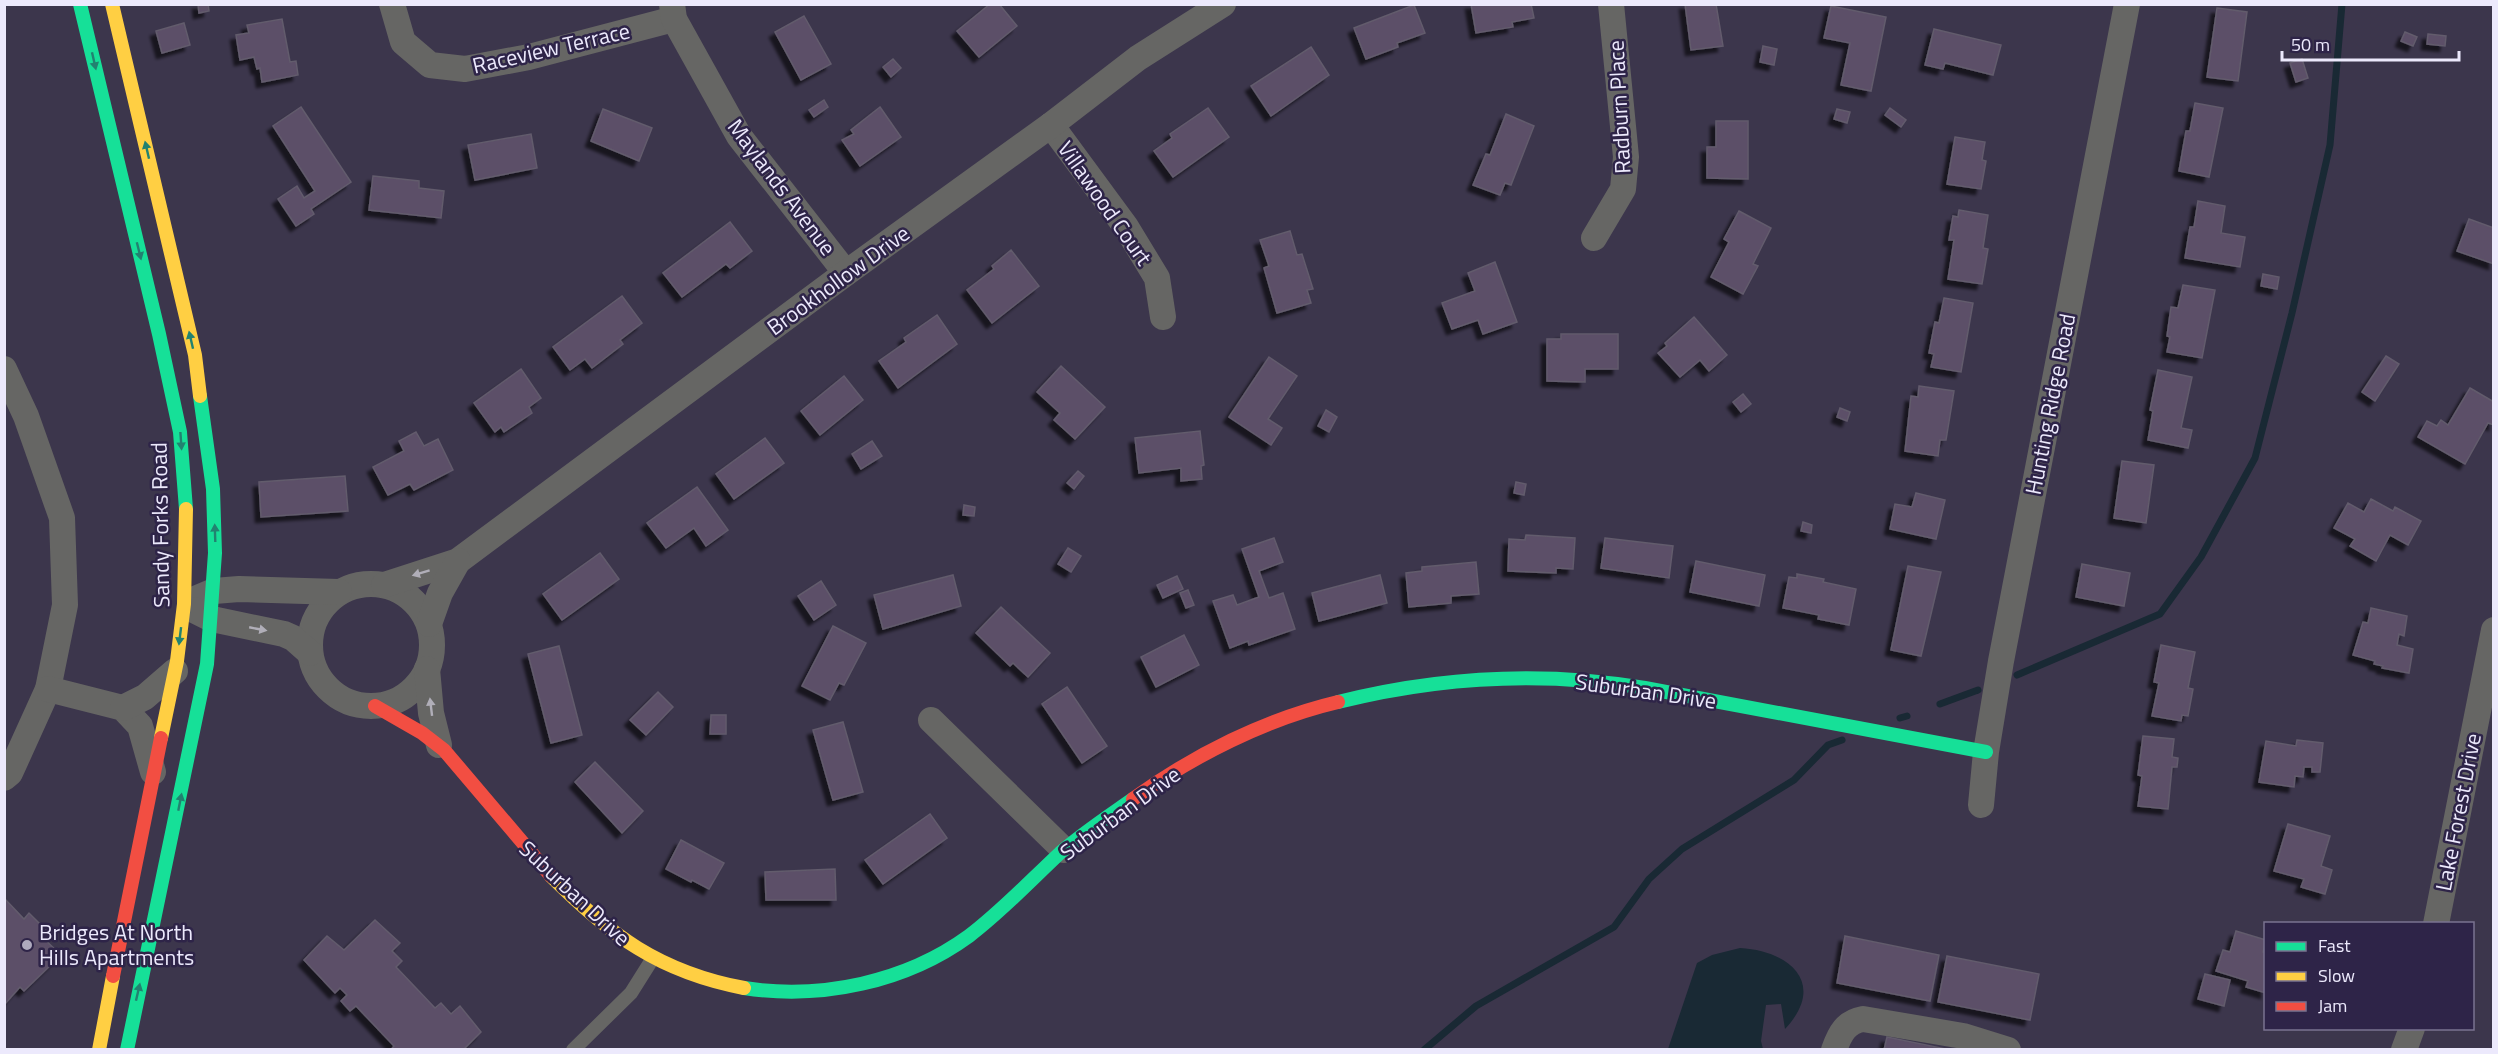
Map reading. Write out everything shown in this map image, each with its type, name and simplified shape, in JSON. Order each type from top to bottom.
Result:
[{"type":"street","name":"Sandy Forks Road","points":[[80,4],[180,432],[186,508],[184,604],[175,671],[99,1050]]},
{"type":"street","points":[[112,4],[195,355],[213,489],[214,591],[207,664],[127,1050]]},
{"type":"street","name":"Raceview Terrace","points":[[393,4],[403,42],[430,65],[465,69],[529,57],[673,12]]},
{"type":"street","name":"Brookhollow Drive","points":[[384,585],[458,561],[846,273],[1052,125],[1138,57],[1223,4]]},
{"type":"street","name":"Radburn Place","points":[[1594,238],[1623,189],[1626,157],[1611,4]]},
{"type":"street","name":"Hunting Ridge Road","points":[[1981,805],[1986,752],[2001,661],[2127,4]]},
{"type":"street","name":"Maylands Avenue","points":[[673,12],[739,136],[846,273]]},
{"type":"street","name":"Villawood Court","points":[[1052,125],[1126,227],[1157,278],[1163,317]]},
{"type":"street","points":[[4,369],[26,416],[62,518],[65,605],[48,689],[10,772],[4,778]]},
{"type":"street","name":"Brookhollow Drive","points":[[429,624],[440,593],[458,561]]},
{"type":"street","name":"Brookhollow Drive","points":[[184,604],[214,591],[239,589],[333,597],[361,584],[384,585],[399,590],[412,599],[422,610],[429,624],[431,654],[423,675]]},
{"type":"street","points":[[310,653],[312,626],[333,597]]},
{"type":"street","name":"Suburban Drive","points":[[184,604],[212,619],[284,634],[293,638],[310,653],[315,671],[339,698],[357,704],[375,706],[439,745],[544,868],[599,921],[641,953],[673,967],[725,984],[767,991],[845,986],[887,976],[920,964],[963,940],[999,912],[1064,850],[1167,774],[1252,733],[1304,712],[1363,696],[1424,685],[1490,679],[1567,680],[1622,684],[1796,714],[1986,752]]},
{"type":"street","name":"Lake Forest Drive","points":[[2436,922],[2493,630]]},
{"type":"street","points":[[123,708],[145,697],[175,671]]},
{"type":"street","name":"Suburban Drive","points":[[423,675],[439,745]]},
{"type":"street","points":[[375,706],[393,702],[409,693],[423,675]]},
{"type":"street","points":[[48,689],[123,708],[140,726],[154,775]]},
{"type":"street","points":[[931,720],[1064,850]]},
{"type":"street","points":[[1834,1050],[1844,1029],[1851,1022],[1863,1019],[1963,1036],[2008,1050]]},
{"type":"street","points":[[2403,1050],[2412,1030]]},
{"type":"lane","points":[[573,1050],[631,993],[653,958]]},
{"type":"water","points":[[1740,948],[1758,950],[1774,956],[1788,963],[1797,973],[1803,984],[1803,998],[1797,1013],[1785,1029],[1781,1004],[1766,1005],[1761,1041],[1763,1049],[1668,1049],[1697,963],[1712,955]]},
{"type":"building","points":[[198,4],[208,4],[209,11],[199,13]]},
{"type":"building","points":[[990,4],[999,4],[1017,26],[979,57],[957,31]]},
{"type":"building","points":[[1471,4],[1531,4],[1534,18],[1512,22],[1513,27],[1476,33]]},
{"type":"building","points":[[1685,4],[1716,4],[1723,46],[1691,50]]},
{"type":"building","points":[[1414,5],[1425,33],[1397,43],[1398,47],[1366,59],[1354,28]]},
{"type":"building","points":[[1831,6],[1886,17],[1871,91],[1841,85],[1850,43],[1824,38]]},
{"type":"building","points":[[2217,8],[2247,12],[2238,81],[2207,77]]},
{"type":"building","points":[[804,16],[831,64],[801,80],[775,32]]},
{"type":"building","points":[[282,19],[290,62],[296,61],[298,75],[262,82],[260,68],[257,69],[254,57],[240,60],[236,35],[249,33],[247,25]]},
{"type":"building","points":[[184,23],[190,45],[162,53],[156,31]]},
{"type":"building","points":[[1934,29],[2001,45],[1993,75],[1945,63],[1943,69],[1925,65]]},
{"type":"building","points":[[2405,32],[2417,37],[2413,46],[2401,41]]},
{"type":"building","points":[[2428,34],[2446,36],[2445,46],[2427,44]]},
{"type":"building","points":[[1763,46],[1777,49],[1774,65],[1760,62]]},
{"type":"building","points":[[1311,47],[1329,75],[1271,116],[1251,86]]},
{"type":"building","points":[[893,59],[901,68],[891,77],[883,67]]},
{"type":"building","points":[[2302,59],[2308,78],[2296,82],[2290,63]]},
{"type":"building","points":[[824,100],[828,107],[814,117],[809,110]]},
{"type":"building","points":[[2195,103],[2223,108],[2209,177],[2179,171],[2186,131],[2190,131]]},
{"type":"building","points":[[301,107],[351,182],[311,209],[314,214],[296,226],[278,199],[297,186],[304,198],[315,191],[273,126]]},
{"type":"building","points":[[880,107],[901,137],[860,166],[842,140],[854,134],[851,130]]},
{"type":"building","points":[[1208,108],[1229,137],[1173,177],[1154,151],[1172,138],[1170,134]]},
{"type":"building","points":[[1890,108],[1906,120],[1901,127],[1885,115]]},
{"type":"building","points":[[603,109],[652,128],[639,161],[591,141]]},
{"type":"building","points":[[1837,109],[1850,112],[1847,123],[1834,119]]},
{"type":"building","points":[[1506,114],[1534,126],[1511,185],[1505,183],[1500,195],[1473,185],[1486,154],[1490,155]]},
{"type":"building","points":[[1716,121],[1748,121],[1748,179],[1707,178],[1707,147],[1716,147]]},
{"type":"building","points":[[531,134],[537,168],[475,180],[468,145]]},
{"type":"building","points":[[1955,137],[1985,142],[1982,160],[1986,161],[1981,189],[1947,184]]},
{"type":"building","points":[[373,176],[419,181],[419,188],[444,191],[441,218],[369,210]]},
{"type":"building","points":[[2198,201],[2225,206],[2221,233],[2245,237],[2240,267],[2185,258],[2190,227],[2194,227]]},
{"type":"building","points":[[1959,210],[1988,215],[1983,248],[1988,249],[1982,284],[1948,279],[1954,240],[1949,240],[1953,216],[1958,217]]},
{"type":"building","points":[[1739,211],[1771,228],[1753,264],[1758,266],[1743,294],[1711,277],[1729,242],[1724,239]]},
{"type":"building","points":[[2469,219],[2494,228],[2494,264],[2457,251]]},
{"type":"building","points":[[730,222],[752,251],[730,268],[726,264],[682,297],[663,273]]},
{"type":"building","points":[[1290,231],[1297,255],[1302,254],[1313,289],[1307,290],[1311,303],[1277,313],[1264,268],[1269,266],[1260,240]]},
{"type":"building","points":[[1011,250],[1039,286],[992,323],[967,290],[994,269],[992,266]]},
{"type":"building","points":[[1495,262],[1517,322],[1483,334],[1478,320],[1452,329],[1442,303],[1475,291],[1468,273]]},
{"type":"building","points":[[2263,274],[2279,277],[2277,289],[2261,286]]},
{"type":"building","points":[[2183,285],[2215,290],[2202,358],[2167,352],[2171,307],[2178,308]]},
{"type":"building","points":[[622,296],[642,323],[620,340],[623,344],[592,368],[585,359],[570,370],[553,347]]},
{"type":"building","points":[[1944,298],[1973,303],[1961,372],[1931,367],[1934,354],[1929,353],[1935,322],[1939,323]]},
{"type":"building","points":[[937,315],[957,344],[898,388],[879,361],[906,342],[904,338]]},
{"type":"building","points":[[1694,317],[1727,355],[1709,371],[1700,360],[1680,377],[1658,353],[1667,346],[1665,343]]},
{"type":"building","points":[[1561,334],[1618,334],[1618,369],[1585,369],[1585,382],[1547,381],[1547,339],[1561,339]]},
{"type":"building","points":[[2386,356],[2399,364],[2375,401],[2362,392]]},
{"type":"building","points":[[1269,357],[1297,376],[1268,419],[1282,428],[1271,445],[1229,417]]},
{"type":"building","points":[[1061,366],[1105,407],[1075,439],[1054,420],[1060,413],[1037,392]]},
{"type":"building","points":[[521,369],[541,398],[529,407],[532,413],[504,432],[501,427],[495,432],[474,403]]},
{"type":"building","points":[[2158,370],[2192,377],[2181,428],[2192,430],[2188,448],[2148,440],[2153,411],[2150,410]]},
{"type":"building","points":[[844,376],[863,400],[820,435],[801,411]]},
{"type":"building","points":[[1919,386],[1954,391],[1946,440],[1940,440],[1938,456],[1905,451],[1911,396],[1918,397]]},
{"type":"building","points":[[2470,388],[2494,402],[2494,425],[2488,423],[2465,464],[2418,437],[2427,421],[2437,426],[2441,420],[2448,425]]},
{"type":"building","points":[[1743,394],[1751,404],[1741,412],[1733,402]]},
{"type":"building","points":[[1840,408],[1850,412],[1847,421],[1837,417]]},
{"type":"building","points":[[1326,410],[1337,417],[1329,432],[1318,426]]},
{"type":"building","points":[[1200,431],[1204,465],[1201,466],[1202,479],[1181,481],[1181,468],[1139,473],[1135,438]]},
{"type":"building","points":[[416,432],[424,446],[438,439],[453,470],[414,490],[410,484],[388,495],[373,467],[404,451],[399,441]]},
{"type":"building","points":[[765,438],[784,463],[734,499],[716,474]]},
{"type":"building","points":[[872,441],[882,456],[861,469],[852,454]]},
{"type":"building","points":[[2122,461],[2154,465],[2146,523],[2114,518]]},
{"type":"building","points":[[1078,471],[1084,476],[1074,489],[1067,483]]},
{"type":"building","points":[[345,476],[348,511],[261,517],[259,482]]},
{"type":"building","points":[[1516,482],[1526,484],[1524,495],[1514,493]]},
{"type":"building","points":[[697,487],[728,530],[706,546],[694,528],[666,548],[647,523]]},
{"type":"building","points":[[1916,493],[1945,500],[1936,539],[1890,529],[1895,504],[1912,507]]},
{"type":"building","points":[[2371,499],[2393,511],[2395,507],[2421,521],[2408,545],[2390,535],[2376,561],[2350,546],[2355,539],[2334,528],[2348,503],[2364,512]]},
{"type":"building","points":[[964,505],[975,507],[974,516],[963,515]]},
{"type":"building","points":[[1803,522],[1812,525],[1811,533],[1801,531]]},
{"type":"building","points":[[1526,535],[1575,538],[1573,569],[1556,568],[1556,573],[1508,571],[1509,539],[1525,540]]},
{"type":"building","points":[[1274,538],[1283,562],[1259,571],[1269,598],[1283,593],[1295,629],[1249,645],[1248,641],[1230,648],[1213,601],[1233,595],[1237,605],[1259,597],[1242,549]]},
{"type":"building","points":[[1605,538],[1673,546],[1669,578],[1601,568]]},
{"type":"building","points":[[1068,548],[1081,556],[1071,572],[1058,564]]},
{"type":"building","points":[[600,553],[619,579],[562,620],[543,594]]},
{"type":"building","points":[[1696,561],[1765,575],[1759,606],[1690,592]]},
{"type":"building","points":[[1476,562],[1479,594],[1451,596],[1451,603],[1409,607],[1406,573],[1422,571],[1422,567]]},
{"type":"building","points":[[2082,564],[2130,573],[2124,606],[2076,597]]},
{"type":"building","points":[[1908,566],[1941,572],[1921,656],[1891,650]]},
{"type":"building","points":[[1797,574],[1824,579],[1823,582],[1856,589],[1849,625],[1818,619],[1819,615],[1783,608],[1789,577],[1797,578]]},
{"type":"building","points":[[953,575],[961,606],[883,629],[874,595]]},
{"type":"building","points":[[1380,575],[1387,603],[1319,621],[1312,593]]},
{"type":"building","points":[[1177,576],[1183,589],[1163,598],[1157,585]]},
{"type":"building","points":[[821,581],[836,605],[814,620],[798,596]]},
{"type":"building","points":[[1188,590],[1194,605],[1186,608],[1180,593]]},
{"type":"building","points":[[1001,607],[1050,653],[1028,677],[1013,663],[1010,666],[976,633]]},
{"type":"building","points":[[2371,608],[2407,616],[2404,636],[2399,634],[2397,645],[2413,649],[2409,673],[2382,668],[2383,666],[2374,664],[2375,661],[2353,655],[2363,622],[2368,623]]},
{"type":"building","points":[[833,626],[866,643],[844,685],[839,683],[830,700],[802,686]]},
{"type":"building","points":[[1184,635],[1199,665],[1156,687],[1141,657]]},
{"type":"building","points":[[2161,645],[2195,652],[2188,688],[2193,689],[2188,716],[2182,715],[2181,721],[2152,716],[2159,683],[2154,682]]},
{"type":"building","points":[[559,646],[582,735],[551,743],[528,654]]},
{"type":"building","points":[[1067,687],[1107,746],[1082,763],[1042,704]]},
{"type":"building","points":[[658,692],[673,707],[646,735],[630,720]]},
{"type":"building","points":[[711,715],[726,715],[726,734],[710,734]]},
{"type":"building","points":[[843,722],[863,792],[833,800],[813,730]]},
{"type":"building","points":[[2143,736],[2174,739],[2172,757],[2178,758],[2177,767],[2172,767],[2168,809],[2138,806],[2142,776],[2138,775]]},
{"type":"building","points":[[2297,740],[2323,743],[2320,772],[2312,772],[2312,767],[2304,767],[2303,777],[2295,776],[2294,787],[2259,782],[2266,741],[2296,746]]},
{"type":"building","points":[[595,762],[643,811],[622,833],[575,782]]},
{"type":"building","points":[[930,814],[947,838],[883,884],[865,860]]},
{"type":"building","points":[[2288,824],[2330,836],[2321,866],[2332,870],[2325,894],[2301,887],[2304,879],[2274,871]]},
{"type":"building","points":[[681,840],[724,863],[709,889],[666,869]]},
{"type":"building","points":[[835,869],[836,900],[766,900],[765,872]]},
{"type":"building","name":"Bridges At North Hills Apartments","points":[[4,898],[24,919],[29,913],[46,930],[40,935],[61,955],[24,991],[20,987],[4,1005]]},
{"type":"building","points":[[375,920],[400,943],[392,951],[402,961],[396,967],[435,1008],[441,1003],[451,1014],[460,1006],[481,1032],[463,1050],[391,1050],[394,1046],[356,1006],[350,1011],[341,1001],[347,995],[340,988],[335,993],[304,960],[327,936],[344,950]]},
{"type":"building","points":[[2236,931],[2264,939],[2264,992],[2246,987],[2248,981],[2216,971],[2223,950],[2230,952]]},
{"type":"building","points":[[1845,936],[1939,955],[1930,1001],[1837,983]]},
{"type":"building","points":[[1947,956],[2039,974],[2030,1020],[1938,1002]]},
{"type":"building","points":[[2205,974],[2230,980],[2224,1006],[2198,999]]},
{"type":"building","points":[[1887,1037],[1946,1049],[1946,1050],[1884,1050]]},
{"type":"waterway","points":[[2017,675],[2160,614],[2201,557],[2255,458],[2292,313],[2330,145],[2342,4]]},
{"type":"waterway","points":[[1940,704],[1978,690]]},
{"type":"waterway","points":[[1900,718],[1907,716]]},
{"type":"waterway","points":[[1424,1050],[1476,1006],[1614,927],[1649,879],[1682,849],[1794,780],[1828,745],[1842,740]]},
{"type":"traffic: fast","points":[[80,4],[159,334],[180,432],[186,509]]},
{"type":"traffic: fast","points":[[127,1050],[207,664],[215,553],[213,489],[200,396]]},
{"type":"traffic: fast","points":[[1338,702],[1414,687],[1491,679],[1529,678],[1607,683],[1645,688],[1986,752]]},
{"type":"traffic: fast","points":[[744,988],[773,991],[832,989],[862,984],[918,965],[969,936],[1060,853],[1133,799]]},
{"type":"traffic: slow","points":[[112,4],[195,355],[200,396]]},
{"type":"traffic: slow","points":[[161,738],[177,661],[184,604],[186,509]]},
{"type":"traffic: slow","points":[[551,876],[594,916],[638,948],[686,972],[744,988]]},
{"type":"traffic: slow","points":[[99,1050],[113,976]]},
{"type":"traffic: jam","points":[[1133,799],[1156,783],[1231,740],[1284,718],[1338,702]]},
{"type":"traffic: jam","points":[[375,706],[422,733],[444,750],[551,876]]},
{"type":"traffic: jam","points":[[113,976],[161,738]]},
{"type":"place","name":"Bridges At North Hills Apartments","points":[[27,945]]}]
